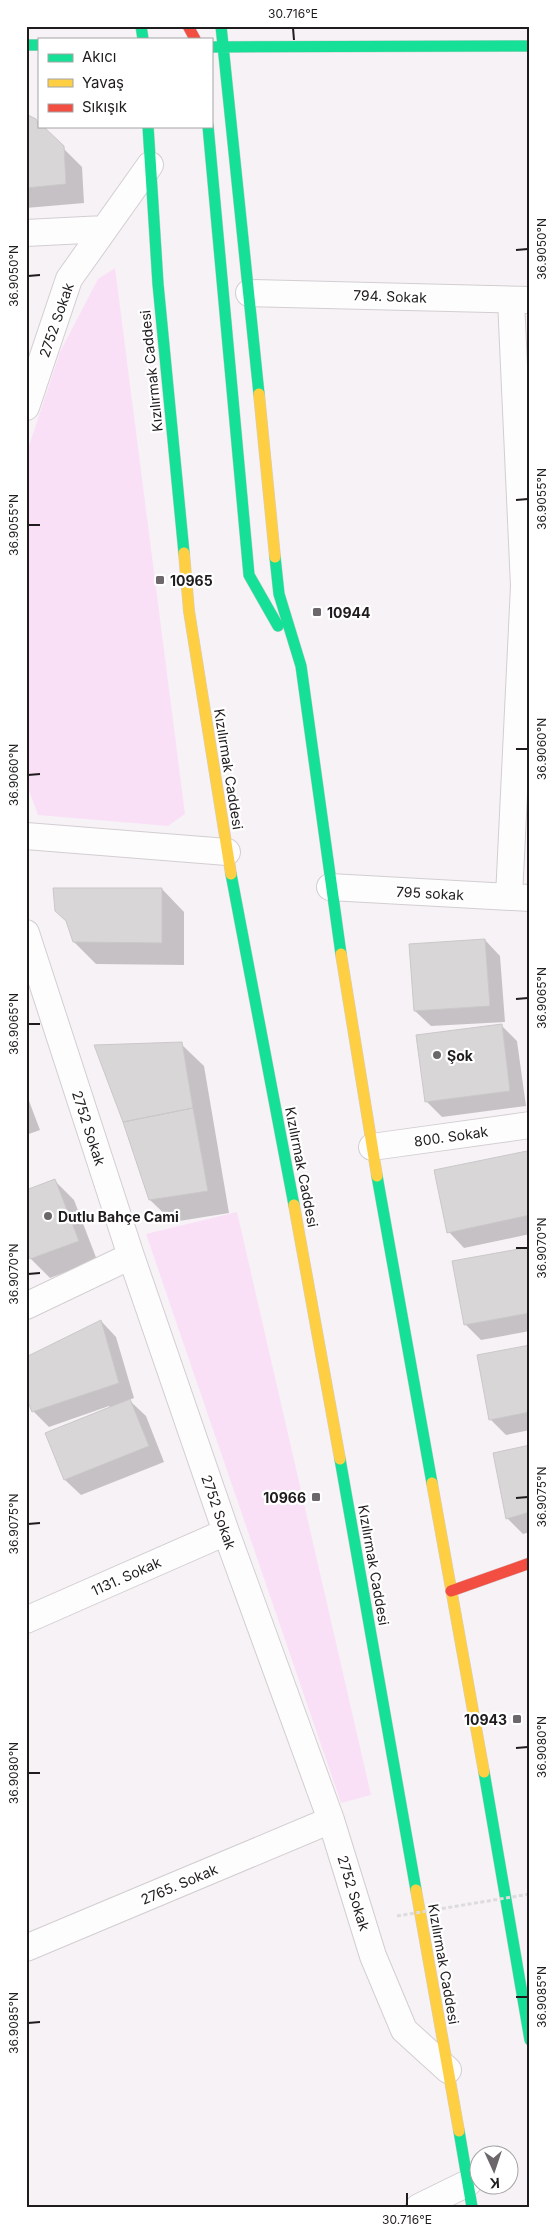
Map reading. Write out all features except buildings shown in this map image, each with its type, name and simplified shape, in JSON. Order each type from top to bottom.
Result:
[{"type":"main road","points":[[188,26],[194,38]]},
{"type":"main road","points":[[221,26],[217,47],[249,292],[279,594],[301,666],[330,887],[372,1147],[501,1864],[530,2040]]},
{"type":"main road","points":[[257,36],[272,47]]},
{"type":"main road","points":[[217,47],[530,46]]},
{"type":"main road","name":"Kızılırmak Caddesi","points":[[148,128],[158,284],[190,611],[226,852],[305,1264],[468,2184]]},
{"type":"main road","points":[[208,128],[248,575],[301,666]]},
{"type":"main road","points":[[451,1591],[530,1563]]},
{"type":"street","name":"2752 Sokak","points":[[26,407],[69,279],[150,165]]},
{"type":"street","points":[[26,233],[104,229]]},
{"type":"street","name":"794. Sokak","points":[[249,292],[520,300]]},
{"type":"street","points":[[519,898],[527,586],[520,300]]},
{"type":"street","points":[[26,836],[226,852]]},
{"type":"street","name":"795 sokak","points":[[330,887],[519,898]]},
{"type":"street","name":"2752 Sokak","points":[[26,933],[131,1256],[226,1532],[331,1820],[373,1956],[404,2030],[448,2070]]},
{"type":"street","name":"800. Sokak","points":[[372,1147],[530,1124]]},
{"type":"street","points":[[26,1306],[131,1256]]},
{"type":"street","name":"1131. Sokak","points":[[26,1620],[226,1532]]},
{"type":"street","name":"2765. Sokak","points":[[26,1948],[331,1820]]},
{"type":"street","points":[[419,2207],[468,2195]]},
{"type":"path","points":[[397,1916],[530,1894]]},
{"type":"shaded area","points":[[115,268],[185,814],[168,826],[38,815],[26,782],[26,455],[60,352],[98,279]]},
{"type":"shaded area","points":[[237,1212],[371,1795],[341,1803],[146,1234]]},
{"type":"traffic: fast","points":[[141,26],[143,38]]},
{"type":"traffic: fast","points":[[221,26],[259,394]]},
{"type":"traffic: fast","points":[[26,45],[38,45]]},
{"type":"traffic: fast","points":[[212,47],[530,46]]},
{"type":"traffic: fast","points":[[148,128],[158,284],[184,553]]},
{"type":"traffic: fast","points":[[208,128],[249,575],[278,626]]},
{"type":"traffic: fast","points":[[275,557],[279,594],[301,666],[341,954]]},
{"type":"traffic: fast","points":[[231,874],[294,1205]]},
{"type":"traffic: fast","points":[[377,1176],[432,1483]]},
{"type":"traffic: fast","points":[[340,1459],[416,1890]]},
{"type":"traffic: fast","points":[[484,1772],[530,2040]]},
{"type":"traffic: fast","points":[[459,2131],[472,2207]]},
{"type":"traffic: slow","points":[[259,394],[275,557]]},
{"type":"traffic: slow","points":[[184,553],[189,611],[231,874]]},
{"type":"traffic: slow","points":[[341,954],[377,1176]]},
{"type":"traffic: slow","points":[[294,1205],[340,1459]]},
{"type":"traffic: slow","points":[[432,1483],[484,1772]]},
{"type":"traffic: slow","points":[[416,1890],[459,2131]]},
{"type":"traffic: jam","points":[[188,26],[194,38]]},
{"type":"traffic: jam","points":[[451,1591],[530,1563]]},
{"type":"place","name":"10965","points":[[160,580]]},
{"type":"place","name":"10944","points":[[317,612]]},
{"type":"place","name":"Şok","points":[[437,1055]]},
{"type":"place","name":"Dutlu Bahçe Cami","points":[[48,1216]]},
{"type":"place","name":"10966","points":[[316,1497]]},
{"type":"place","name":"10943","points":[[517,1719]]}]
